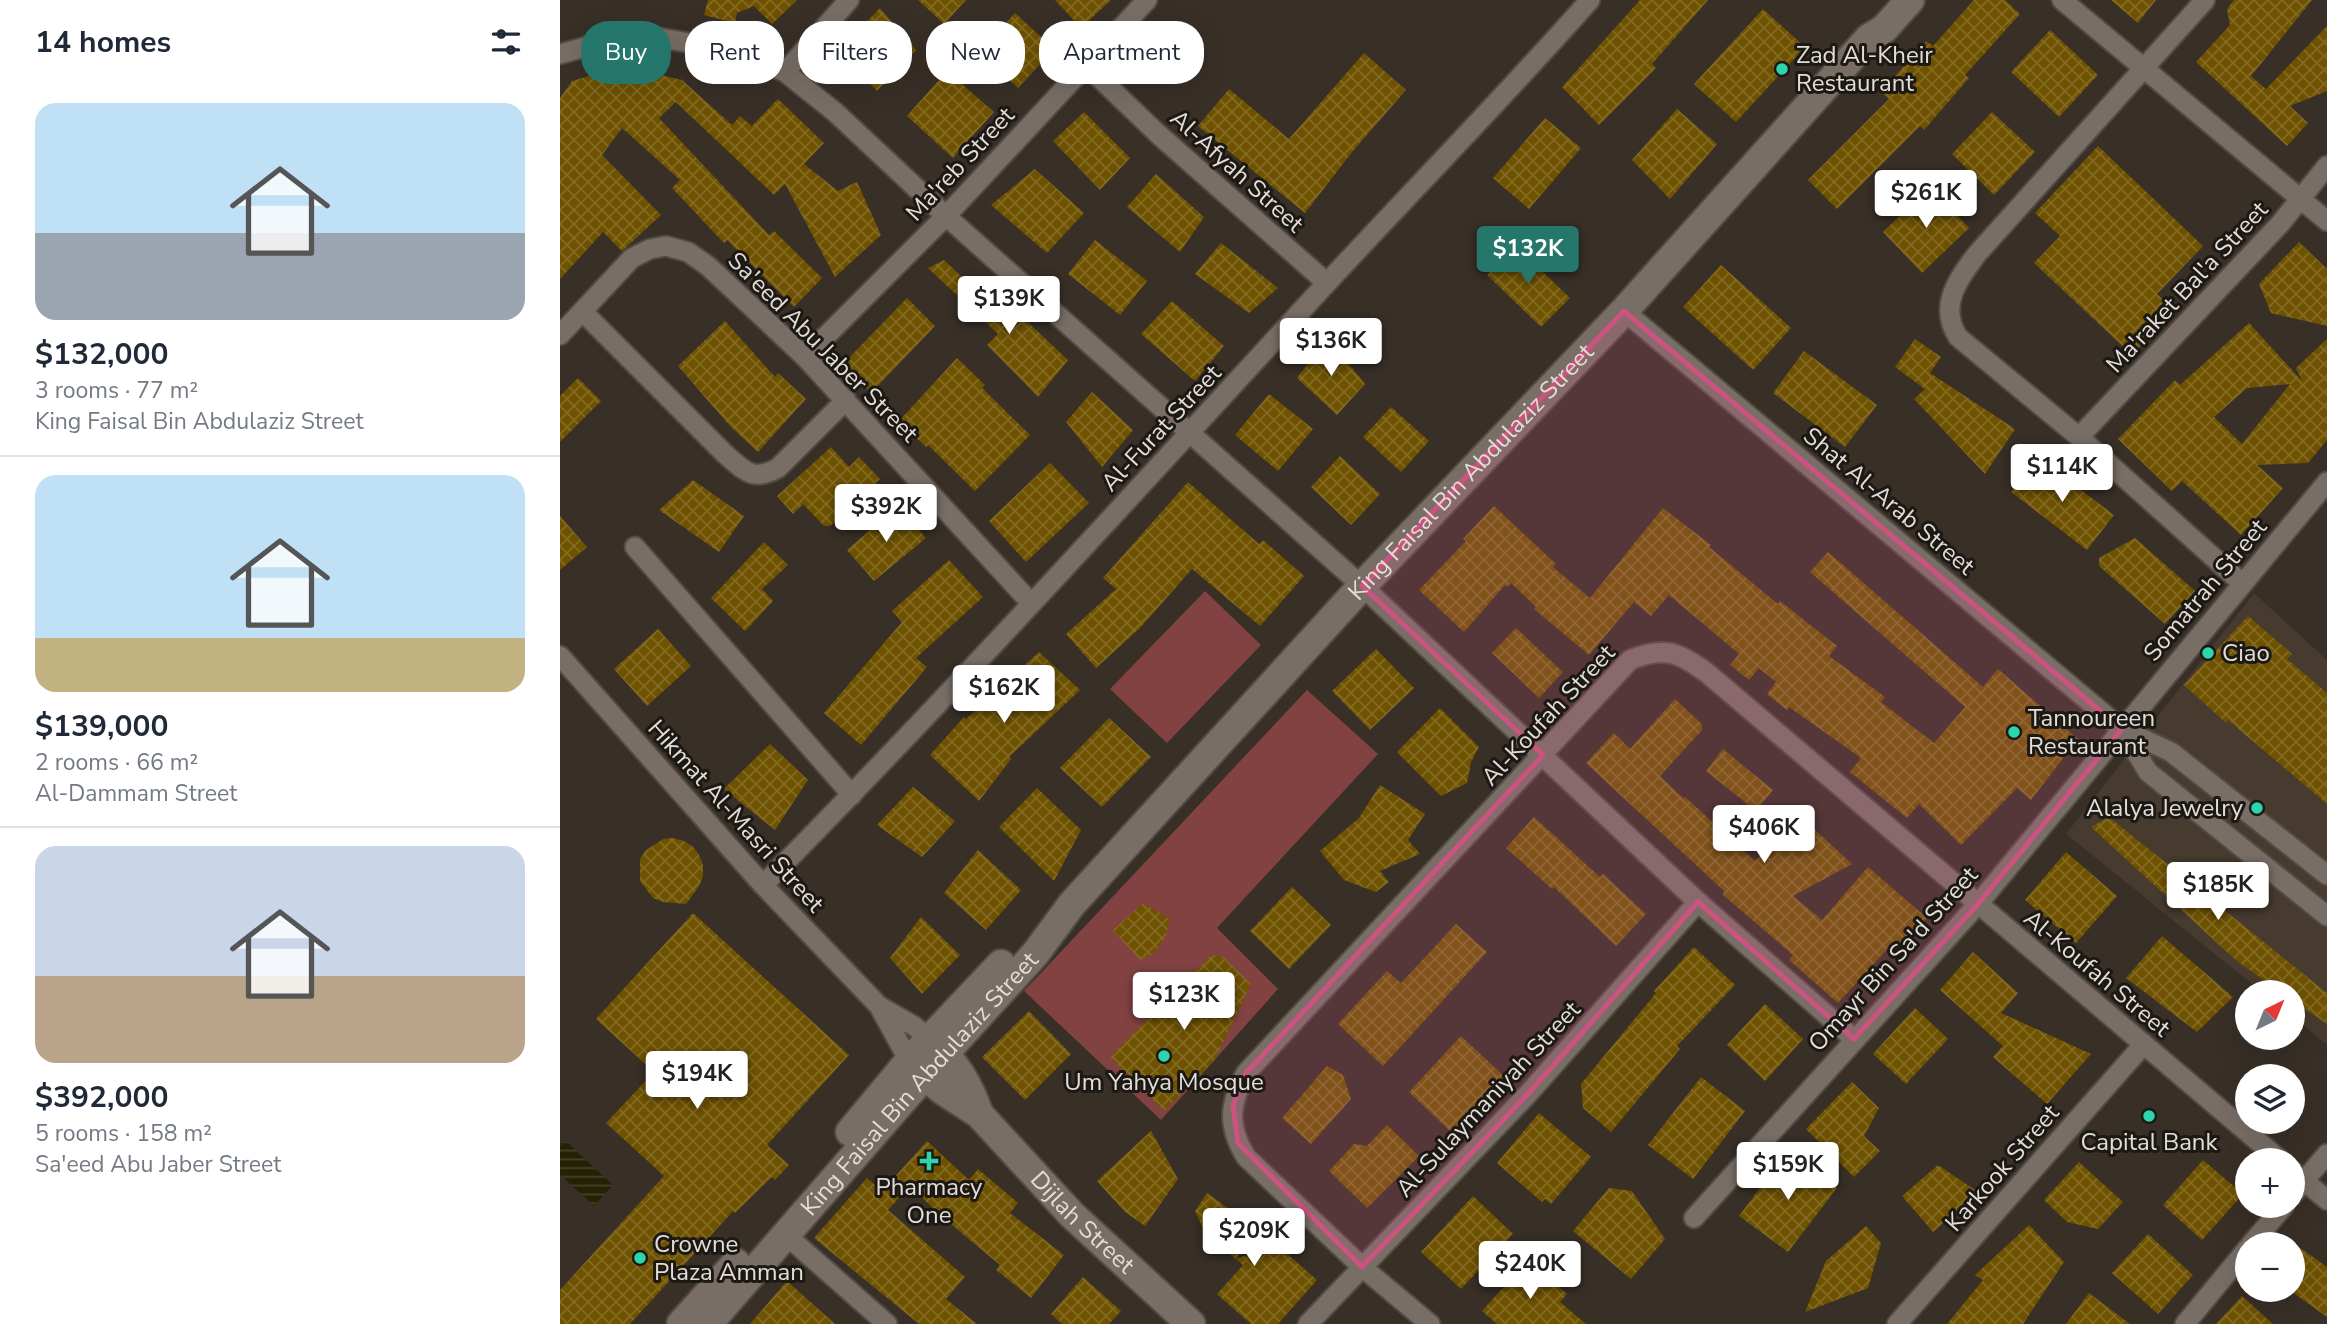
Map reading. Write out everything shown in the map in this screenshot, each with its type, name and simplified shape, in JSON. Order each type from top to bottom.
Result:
[{"type":"main road","name":"King Faisal Bin Abdulaziz Street","points":[[1869,38],[1874,22],[1891,0]]},
{"type":"main road","name":"King Faisal Bin Abdulaziz Street","points":[[681,1324],[917,1069],[1023,942],[1072,904],[1362,586],[1624,311],[1869,38],[1884,29],[1910,0]]},
{"type":"main road","name":"Dijlah Street","points":[[937,1046],[959,1069],[973,1095],[979,1114]]},
{"type":"main road","name":"King Faisal Bin Abdulaziz Street","points":[[708,1324],[786,1235],[917,1069]]},
{"type":"main road","name":"Dijlah Street","points":[[917,1069],[979,1114],[1072,1215],[1191,1324]]},
{"type":"street","points":[[785,72],[849,0]]},
{"type":"street","name":"Ma'reb Street","points":[[1127,21],[1147,0]]},
{"type":"street","name":"Al-Furat Street","points":[[763,884],[852,795],[1191,433],[1590,0]]},
{"type":"street","points":[[2063,0],[2327,221]]},
{"type":"street","points":[[2205,0],[1977,254],[1961,275],[1949,302],[1950,321],[1958,337],[2078,437],[2242,583]]},
{"type":"street","points":[[560,54],[600,43],[662,38],[741,52],[785,72],[835,112],[946,216],[1362,586],[1698,902],[1854,1039]]},
{"type":"street","name":"Ma'reb Street","points":[[805,357],[946,216],[1068,84]]},
{"type":"street","name":"Al-Afyah Street","points":[[1106,84],[1326,284]]},
{"type":"street","name":"Ma'raket Bal'a Street","points":[[2078,437],[2301,200],[2327,166]]},
{"type":"street","name":"Sa'eed Abu Jaber Street","points":[[560,335],[632,258],[650,248],[666,246],[688,252],[708,266],[805,357],[1031,603]]},
{"type":"street","name":"Shat Al-Arab Street","points":[[1624,311],[2122,729],[2171,752],[2327,875]]},
{"type":"street","points":[[583,312],[726,454],[755,475],[765,475],[778,468],[846,400]]},
{"type":"street","name":"Somatrah Street","points":[[2122,729],[2327,482]]},
{"type":"street","points":[[635,547],[852,795]]},
{"type":"street","name":"Al-Koufah Street","points":[[1430,1324],[1362,1267],[1246,1157],[1233,1127],[1236,1092],[1247,1073],[1630,660],[1648,652],[1666,651],[1689,659],[1707,673],[2266,1148]]},
{"type":"street","name":"Hikmat Al-Masri Street","points":[[560,656],[763,884],[879,1006],[917,1069]]},
{"type":"street","name":"Shat Al-Arab Street","points":[[2122,729],[2148,772],[2327,916]]},
{"type":"street","name":"Omayr Bin Sa'd Street","points":[[1694,1218],[1978,904],[2122,729]]},
{"type":"street","name":"Al-Sulaymaniyah Street","points":[[1308,1324],[1528,1094],[1698,902]]},
{"type":"street","name":"Hikmat Al-Masri Street","points":[[879,1006],[914,1026],[937,1046]]},
{"type":"street","name":"Karkook Street","points":[[1897,1324],[2144,1044]]},
{"type":"street","points":[[2305,1174],[2327,1154]]},
{"type":"street","points":[[2305,1187],[2327,1200]]},
{"type":"street","points":[[2261,1232],[2274,1218]]},
{"type":"street","points":[[786,1235],[887,1324]]},
{"type":"street","points":[[2185,1324],[2235,1264]]},
{"type":"highlighted area","points":[[1624,311],[2122,729],[1978,904],[1854,1039],[1698,902],[1528,1094],[1362,1267],[1238,1143],[1233,1105],[1246,1073],[1543,755],[1362,586]]},
{"type":"shaded area","points":[[1205,591],[1261,645],[1167,743],[1110,689]]},
{"type":"shaded area","points":[[2254,593],[2327,660],[2327,1045],[2305,1027],[2305,980],[2247,980],[2066,834]]},
{"type":"shaded area","points":[[1307,690],[1378,754],[1217,928],[1278,989],[1161,1120],[1024,991]]},
{"type":"shaded area","points":[[565,1140],[613,1185],[594,1206],[560,1175],[560,1146]]},
{"type":"building","points":[[708,0],[797,0],[775,21],[769,21],[754,6],[737,13],[735,21],[704,15]]},
{"type":"building","points":[[918,0],[966,0],[947,21],[941,21]]},
{"type":"building","points":[[1055,0],[1111,0],[1088,21],[1074,21]]},
{"type":"building","points":[[1640,0],[1708,0],[1652,64],[1656,68],[1599,125],[1562,87]]},
{"type":"building","points":[[1974,0],[2005,0],[2020,14],[1965,75],[1969,78],[1924,130],[1920,126],[1837,209],[1808,180],[1889,99],[1881,92],[1926,41],[1933,46]]},
{"type":"building","points":[[2111,0],[2156,0],[2138,23]]},
{"type":"building","points":[[2234,0],[2312,0],[2251,76],[2266,89],[2327,26],[2327,91],[2290,106],[2308,123],[2287,146],[2196,62],[2230,25],[2227,9]]},
{"type":"building","points":[[880,8],[891,21],[868,21]]},
{"type":"building","points":[[1763,9],[1805,47],[1736,122],[1694,84]]},
{"type":"building","points":[[1015,13],[1024,21],[1008,21]]},
{"type":"building","points":[[1025,22],[1039,35],[1039,65],[1025,80]]},
{"type":"building","points":[[2050,30],[2098,75],[2059,117],[2011,72]]},
{"type":"building","points":[[1364,53],[1406,90],[1352,152],[1305,213],[1198,126],[1229,89],[1289,139]]},
{"type":"building","points":[[671,77],[682,80],[732,125],[740,116],[752,126],[778,99],[824,143],[804,164],[838,191],[857,182],[881,235],[835,277],[785,184],[774,195],[676,102],[659,118],[769,235],[774,231],[822,278],[794,307],[727,240],[724,243],[672,188],[680,180],[622,128],[602,155],[661,215],[622,251],[603,232],[560,279],[560,98],[572,81],[581,78],[581,84],[671,84]]},
{"type":"building","points":[[870,84],[884,84],[877,91]]},
{"type":"building","points":[[935,84],[962,84],[994,112],[953,158],[907,116]]},
{"type":"building","points":[[1677,109],[1717,144],[1670,199],[1632,160]]},
{"type":"building","points":[[1084,112],[1130,158],[1100,190],[1053,141]]},
{"type":"building","points":[[1992,112],[2035,152],[1994,195],[1952,154]]},
{"type":"building","points":[[1545,118],[1581,148],[1529,209],[1493,178]]},
{"type":"building","points":[[2098,146],[2203,246],[2157,294],[2174,310],[2132,355],[2034,263],[2060,236],[2035,213]]},
{"type":"building","points":[[1035,169],[1084,213],[1047,253],[991,205]]},
{"type":"building","points":[[1156,174],[1204,217],[1180,252],[1127,207]]},
{"type":"building","points":[[1930,187],[1969,228],[1922,273],[1883,232]]},
{"type":"building","points":[[1095,240],[1147,281],[1120,315],[1068,274]]},
{"type":"building","points":[[2299,242],[2327,269],[2327,326],[2271,313],[2259,284]]},
{"type":"building","points":[[1221,243],[1278,288],[1249,313],[1195,274]]},
{"type":"building","points":[[1516,246],[1570,298],[1541,327],[1487,275]]},
{"type":"building","points":[[944,260],[1010,323],[1019,314],[1068,360],[1038,397],[987,345],[998,334],[928,268]]},
{"type":"building","points":[[1721,265],[1791,328],[1753,370],[1683,307]]},
{"type":"building","points":[[907,298],[935,326],[871,393],[842,365]]},
{"type":"building","points":[[1172,301],[1224,346],[1195,381],[1141,334]]},
{"type":"building","points":[[725,321],[775,377],[778,373],[806,399],[758,452],[730,426],[678,366]]},
{"type":"building","points":[[2249,323],[2302,381],[2296,368],[2327,339],[2327,440],[2308,463],[2257,465],[2283,488],[2241,535],[2182,481],[2172,491],[2118,439],[2175,380],[2180,385]],"holes":[[[2290,384],[2242,444],[2214,417],[2247,388]]]},
{"type":"building","points":[[1328,338],[1365,384],[1337,415],[1297,378]]},
{"type":"building","points":[[1915,339],[1941,357],[1930,373],[2015,429],[1985,474],[1914,399],[1925,389],[1895,367]]},
{"type":"building","points":[[1804,351],[1877,405],[1845,447],[1773,393]]},
{"type":"building","points":[[957,358],[985,385],[982,388],[1030,435],[975,491],[899,421]]},
{"type":"building","points":[[578,378],[601,401],[560,442],[560,396]]},
{"type":"building","points":[[1092,392],[1133,430],[1102,467],[1066,422]]},
{"type":"building","points":[[1269,394],[1313,429],[1278,471],[1235,435]]},
{"type":"building","points":[[1391,407],[1429,441],[1401,472],[1363,437]]},
{"type":"building","points":[[831,447],[849,467],[859,457],[880,479],[830,526],[824,526],[803,504],[793,514],[777,496]]},
{"type":"building","points":[[1340,456],[1380,494],[1351,525],[1311,487]]},
{"type":"building","points":[[2038,457],[2114,515],[2087,550],[2011,492]]},
{"type":"building","points":[[1050,463],[1089,503],[1026,562],[989,521]]},
{"type":"building","points":[[693,480],[744,516],[719,552],[659,510]]},
{"type":"building","points":[[1188,482],[1259,544],[1263,540],[1304,576],[1260,626],[1192,569],[1140,628],[1096,668],[1066,634],[1116,589],[1103,578]]},
{"type":"building","points":[[898,506],[926,538],[874,581],[847,550]]},
{"type":"building","points":[[1494,506],[1556,564],[1553,567],[1590,598],[1663,508],[1711,545],[1709,547],[1778,604],[1780,601],[1837,646],[1829,656],[1885,697],[1881,702],[1934,743],[1965,707],[1810,572],[1828,552],[1983,687],[1998,669],[2078,739],[2031,800],[2017,788],[1961,845],[1919,804],[1907,818],[1850,772],[1861,758],[1767,694],[1776,682],[1759,668],[1749,680],[1730,665],[1739,654],[1669,595],[1651,616],[1634,602],[1589,655],[1534,609],[1536,607],[1511,583],[1507,587],[1505,585],[1464,632],[1419,590],[1466,541],[1463,539]]},
{"type":"building","points":[[560,516],[587,547],[560,570]]},
{"type":"building","points":[[2135,538],[2195,591],[2165,624],[2099,566],[2099,558]]},
{"type":"building","points":[[764,542],[788,565],[762,589],[773,601],[745,631],[711,598]]},
{"type":"building","points":[[949,560],[983,597],[916,658],[927,667],[861,745],[824,713],[902,622],[892,611]]},
{"type":"building","points":[[2248,616],[2292,654],[2287,659],[2327,693],[2327,804],[2228,720],[2226,723],[2184,685]]},
{"type":"building","points":[[1516,628],[1563,672],[1539,698],[1492,653]]},
{"type":"building","points":[[658,629],[691,666],[647,706],[614,669]]},
{"type":"building","points":[[1376,649],[1414,688],[1370,730],[1332,691]]},
{"type":"building","points":[[1039,652],[1080,690],[1009,757],[1011,759],[979,801],[930,755],[964,717],[966,719]]},
{"type":"building","points":[[1675,699],[1702,724],[1702,730],[1660,776],[1683,798],[1755,861],[1798,814],[1852,864],[1793,896],[1822,920],[1868,867],[1927,918],[1899,951],[1891,945],[1838,1003],[1789,960],[1793,955],[1723,895],[1724,891],[1586,763],[1614,733],[1630,749]]},
{"type":"building","points":[[1440,708],[1479,747],[1471,762],[1467,783],[1441,796],[1397,752]]},
{"type":"building","points":[[1109,718],[1151,757],[1102,807],[1060,768]]},
{"type":"building","points":[[770,744],[808,780],[775,830],[724,789]]},
{"type":"building","points":[[1723,749],[1773,790],[1756,811],[1706,771]]},
{"type":"building","points":[[1380,785],[1425,814],[1408,840],[1420,854],[1380,871],[1389,882],[1376,892],[1344,880],[1320,851],[1359,818]]},
{"type":"building","points":[[913,787],[955,821],[922,857],[877,825]]},
{"type":"building","points":[[1037,788],[1081,830],[1054,881],[999,827]]},
{"type":"building","points":[[1534,817],[1600,877],[1603,874],[1646,914],[1616,946],[1554,887],[1552,889],[1506,848]]},
{"type":"building","points":[[2109,817],[2327,993],[2327,1024],[2305,1009],[2305,980],[2264,980],[2238,962],[2091,827]]},
{"type":"building","points":[[673,838],[693,847],[703,865],[699,886],[686,904],[663,902],[653,898],[640,881],[640,860],[645,851],[663,839]]},
{"type":"building","points":[[978,850],[1021,890],[986,930],[944,893]]},
{"type":"building","points":[[2066,852],[2117,896],[2076,943],[2025,900]]},
{"type":"building","points":[[1292,887],[1331,925],[1289,969],[1250,931]]},
{"type":"building","points":[[1143,903],[1170,919],[1165,938],[1154,953],[1140,960],[1113,930]]},
{"type":"building","points":[[693,913],[849,1055],[767,1145],[789,1165],[775,1180],[772,1177],[735,1213],[733,1211],[630,1324],[560,1324],[560,1290],[664,1176],[606,1123],[654,1072],[596,1019]]},
{"type":"building","points":[[921,917],[960,955],[922,994],[890,958]]},
{"type":"building","points":[[1456,924],[1487,952],[1383,1066],[1338,1024],[1387,971],[1401,983]]},
{"type":"building","points":[[2162,936],[2233,997],[2197,1032],[2126,978]]},
{"type":"building","points":[[1694,947],[1735,985],[1677,1046],[1680,1049],[1611,1132],[1583,1108],[1581,1084],[1656,993],[1654,991]]},
{"type":"building","points":[[1973,952],[2018,993],[2001,1013],[2091,1054],[2047,1104],[1993,1057],[2003,1046],[1940,990]]},
{"type":"building","points":[[1211,955],[1222,956],[1251,984],[1214,1061],[1164,1111],[1110,1057]]},
{"type":"building","points":[[1765,1004],[1803,1039],[1765,1081],[1727,1045]]},
{"type":"building","points":[[1915,1008],[1948,1039],[1906,1084],[1873,1054]]},
{"type":"building","points":[[1029,1011],[1071,1054],[1025,1100],[982,1057]]},
{"type":"building","points":[[1461,1036],[1504,1076],[1451,1132],[1409,1092]]},
{"type":"building","points":[[1327,1066],[1343,1075],[1351,1099],[1311,1144],[1282,1118]]},
{"type":"building","points":[[1701,1077],[1745,1111],[1693,1179],[1648,1145]]},
{"type":"building","points":[[1852,1082],[1879,1108],[1864,1136],[1880,1151],[1854,1177],[1806,1129]]},
{"type":"building","points":[[1539,1113],[1591,1157],[1551,1204],[1545,1199],[1542,1202],[1497,1163]]},
{"type":"building","points":[[1387,1125],[1419,1156],[1367,1208],[1329,1171],[1354,1144],[1367,1146]]},
{"type":"building","points":[[1151,1131],[1178,1179],[1145,1226],[1125,1212],[1097,1181]]},
{"type":"building","points":[[927,1141],[969,1180],[978,1169],[1018,1203],[1010,1213],[1064,1255],[1031,1298],[996,1270],[1000,1265],[910,1186],[888,1210],[965,1277],[946,1299],[977,1324],[919,1324],[814,1238],[867,1178],[882,1191]]},
{"type":"building","points":[[1788,1151],[1837,1188],[1788,1252],[1739,1216]]},
{"type":"building","points":[[2203,1160],[2235,1187],[2235,1203],[2202,1240],[2163,1205]]},
{"type":"building","points":[[2079,1162],[2123,1202],[2098,1229],[2067,1222],[2044,1200]]},
{"type":"building","points":[[1938,1165],[1978,1192],[1933,1232],[1902,1196]]},
{"type":"building","points":[[1609,1188],[1632,1191],[1665,1239],[1631,1279],[1573,1231]]},
{"type":"building","points":[[1207,1193],[1257,1229],[1236,1259],[1276,1244],[1317,1280],[1278,1324],[1251,1324],[1217,1294],[1243,1265],[1205,1233],[1195,1211]]},
{"type":"building","points":[[1473,1196],[1513,1234],[1461,1289],[1421,1252]]},
{"type":"building","points":[[2029,1225],[2064,1262],[2023,1324],[1947,1324],[1983,1280],[1975,1275]]},
{"type":"building","points":[[1866,1226],[1881,1243],[1868,1288],[1805,1312],[1826,1261]]},
{"type":"building","points":[[2148,1234],[2193,1275],[2158,1314],[2112,1273]]},
{"type":"building","points":[[2305,1251],[2327,1267],[2327,1317],[2305,1301]]},
{"type":"building","points":[[1528,1260],[1567,1294],[1560,1302],[1586,1324],[1497,1324],[1482,1311]]},
{"type":"building","points":[[1083,1277],[1121,1311],[1109,1324],[1062,1324],[1051,1314]]},
{"type":"building","points":[[787,1281],[835,1324],[750,1324]]},
{"type":"building","points":[[2089,1293],[2130,1324],[2066,1324]]},
{"type":"building","points":[[2236,1302],[2249,1302],[2273,1324],[2216,1324]]},
{"type":"place","name":"Zad Al-Kheir Restaurant","points":[[1782,69]]},
{"type":"place","name":"Ciao","points":[[2208,653]]},
{"type":"place","name":"Tannoureen Restaurant","points":[[2014,732]]},
{"type":"place","name":"Alalya Jewelry","points":[[2257,808]]},
{"type":"place","name":"Um Yahya Mosque","points":[[1164,1056]]},
{"type":"place","name":"Capital Bank","points":[[2149,1116]]},
{"type":"place","name":"Pharmacy One","points":[[929,1161]]},
{"type":"place","name":"Crowne Plaza Amman","points":[[640,1258]]}]
